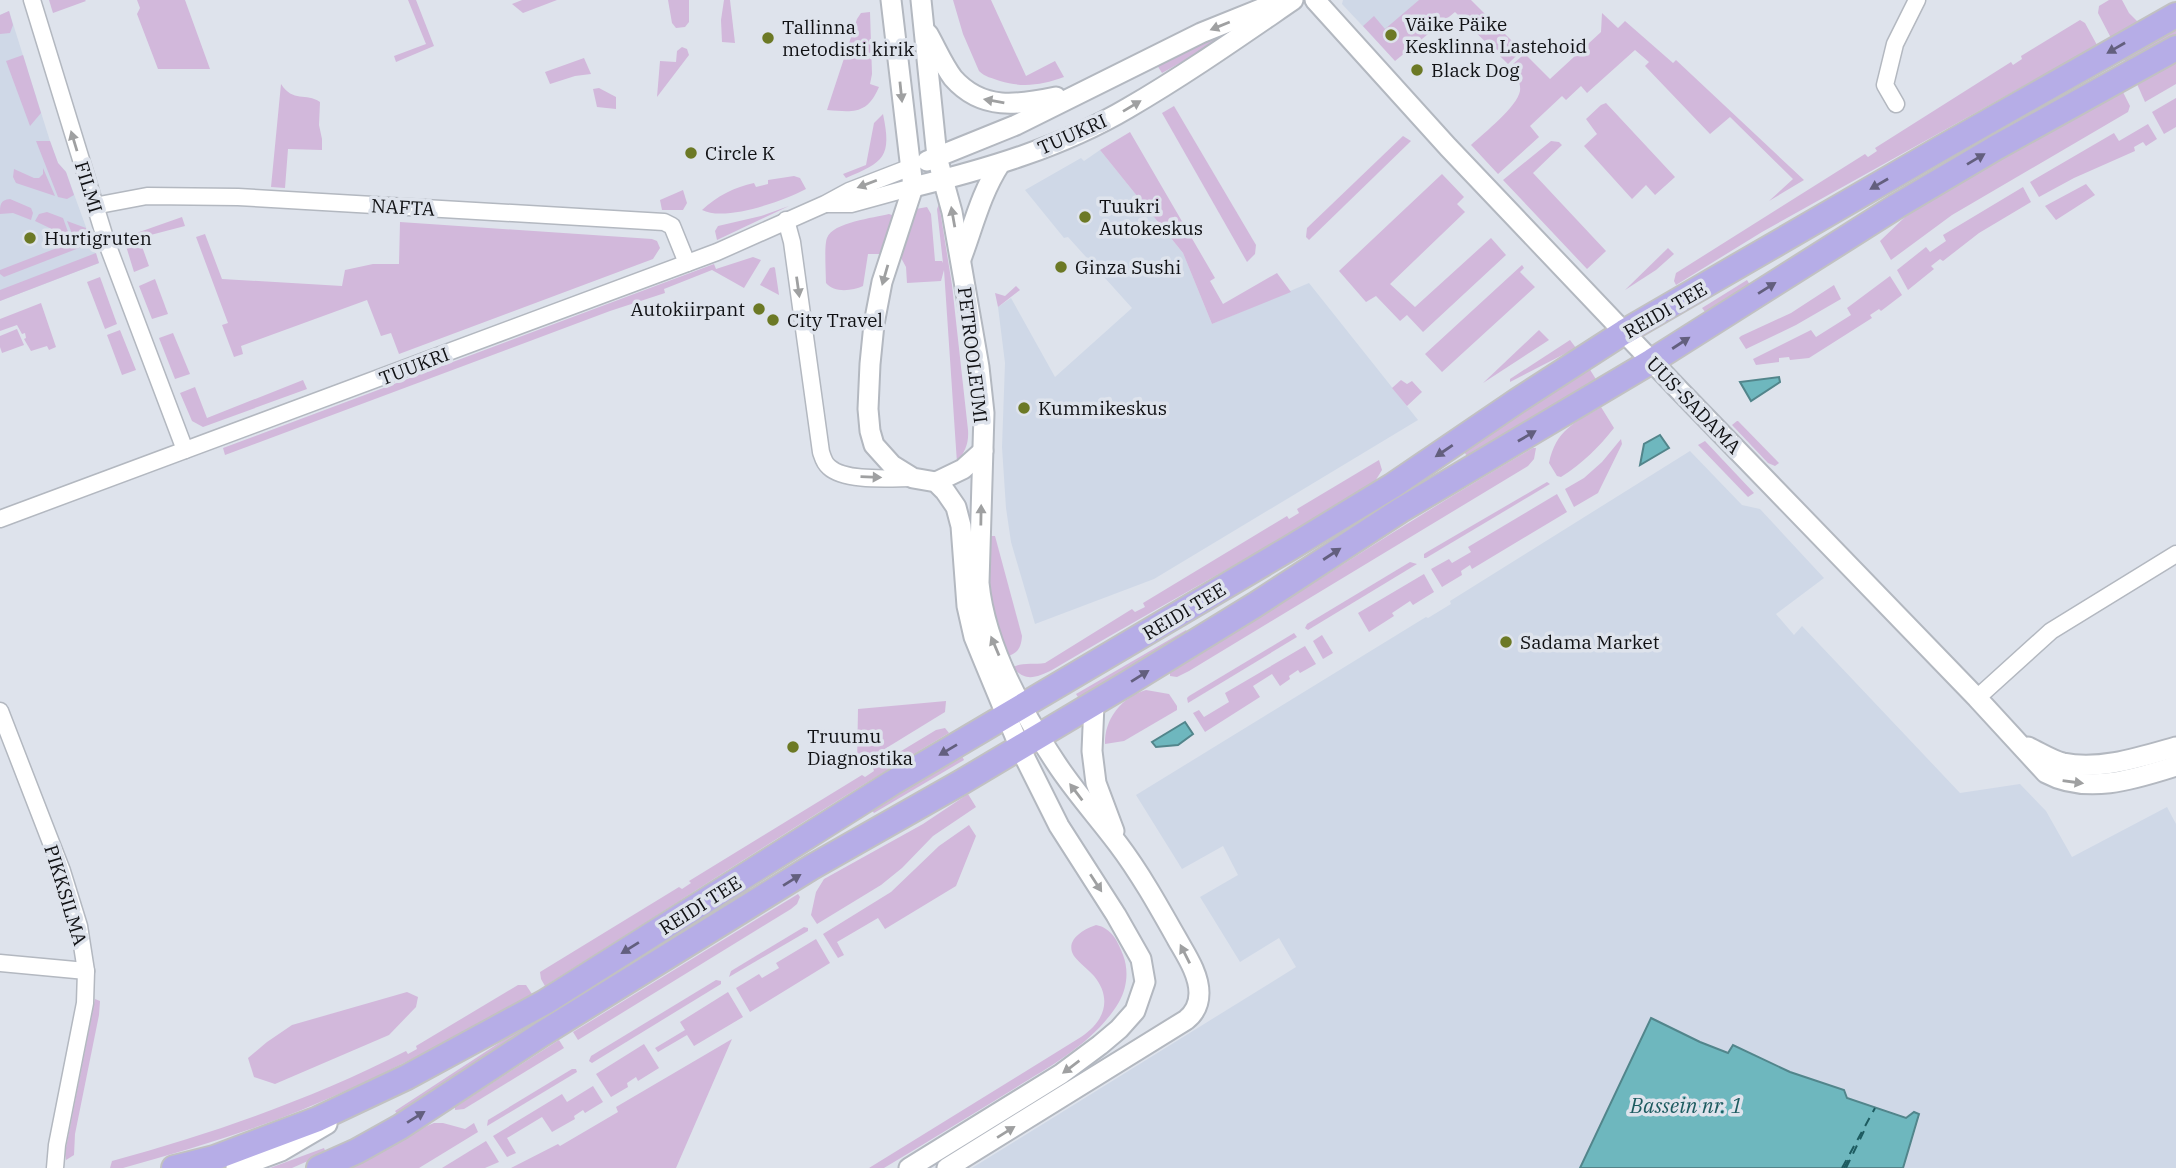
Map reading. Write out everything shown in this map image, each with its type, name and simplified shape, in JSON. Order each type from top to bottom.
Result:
[{"type":"main road","name":"REIDI TEE","points":[[174,1168],[214,1158],[318,1119],[407,1077],[545,1002],[892,783],[1392,486],[1624,332],[2176,15]]},
{"type":"main road","name":"REIDI TEE","points":[[319,1168],[400,1127],[550,1029],[801,874],[1094,704],[1255,605],[1401,510],[1652,361],[1896,206],[2176,48]]},
{"type":"street","name":"FILMI","points":[[32,0],[94,206],[186,450]]},
{"type":"street","points":[[891,0],[913,187],[882,282],[874,324],[868,409],[874,445],[892,465],[913,478]]},
{"type":"street","name":"PETROOLEUMI","points":[[921,0],[937,158],[961,260],[984,413],[979,583],[981,606],[1014,710]]},
{"type":"street","name":"TUUKRI","points":[[0,519],[748,239],[849,191],[1016,125],[1201,33],[1283,0]]},
{"type":"street","name":"TUUKRI","points":[[825,204],[851,204],[944,180],[1000,164],[1076,134],[1127,109],[1293,0]]},
{"type":"street","name":"UUS-SADAMA","points":[[1315,0],[1418,115],[2046,773],[2076,784],[2115,782],[2176,766]]},
{"type":"street","points":[[1896,104],[1885,85],[1895,44],[1917,0]]},
{"type":"street","points":[[923,27],[953,77],[975,97],[992,103],[1012,104],[1085,91]]},
{"type":"street","points":[[961,260],[989,180],[1000,164]]},
{"type":"street","name":"NAFTA","points":[[94,206],[147,196],[238,197],[664,222],[672,226],[687,263]]},
{"type":"street","points":[[786,220],[792,242],[821,452],[825,463],[831,470],[846,476],[913,478],[936,482],[956,507],[961,526],[967,606],[974,637],[1030,742],[1059,826],[1141,959],[1144,982],[1135,1011],[1119,1029],[1061,1074],[909,1168]]},
{"type":"street","points":[[936,482],[963,469],[983,451]]},
{"type":"street","points":[[1977,698],[2051,631],[2176,554]]},
{"type":"street","points":[[1094,704],[1092,751],[1096,783],[1119,845]]},
{"type":"street","name":"PIKKSILMA","points":[[0,711],[62,871],[79,926],[86,971],[85,1003],[57,1145],[55,1168]]},
{"type":"street","points":[[947,1168],[1169,1031],[1194,1014],[1199,1002],[1196,977],[1156,904],[1119,845],[1030,742]]},
{"type":"street","name":"UUS-SADAMA","points":[[2020,744],[2059,762],[2078,765],[2140,758],[2176,747]]},
{"type":"street","points":[[0,964],[86,971]]},
{"type":"street","points":[[236,1168],[281,1151],[407,1077]]},
{"type":"shaded area","points":[[49,0],[85,0],[86,1],[53,13]]},
{"type":"shaded area","points":[[137,0],[185,0],[210,69],[158,69],[137,14],[140,8]]},
{"type":"shaded area","points":[[408,0],[416,0],[434,46],[396,62],[394,56],[426,44]]},
{"type":"shaded area","points":[[522,0],[557,0],[523,13],[512,4]]},
{"type":"shaded area","points":[[668,0],[689,0],[689,22],[685,27],[676,28],[672,23]]},
{"type":"shaded area","points":[[724,0],[730,0],[735,43],[722,42]]},
{"type":"shaded area","points":[[953,0],[991,0],[1026,76],[1055,61],[1064,77],[1025,85],[1000,81],[981,73],[963,34]]},
{"type":"shaded area","name":"Väike Päike Kesklinna Lastehoid","points":[[1343,0],[1448,0],[1389,54],[1342,4]]},
{"type":"shaded area","points":[[1419,0],[1471,0],[1550,79],[1601,32],[1602,13],[1618,28],[1625,21],[1673,63],[1676,60],[1804,180],[1769,201],[1793,179],[1730,117],[1710,134],[1645,66],[1649,62],[1635,50],[1587,93],[1581,86],[1566,100],[1562,96],[1530,126],[1539,137],[1498,174],[1471,145],[1499,120],[1518,97],[1520,85],[1513,64],[1522,56],[1519,53],[1508,64],[1455,12],[1395,61],[1363,26],[1374,16],[1385,29]]},
{"type":"shaded area","points":[[2109,0],[2122,0],[2138,22],[2111,38],[2098,13],[2099,6]]},
{"type":"shaded area","points":[[9,11],[50,141],[58,163],[66,172],[99,263],[0,301],[0,15]]},
{"type":"shaded area","points":[[9,11],[13,25],[10,33],[0,34],[0,15]]},
{"type":"shaded area","points":[[870,12],[870,84],[879,87],[869,103],[858,110],[827,110],[857,19],[861,13]]},
{"type":"shaded area","points":[[2080,20],[2085,23],[2097,45],[1762,232],[1676,285],[1676,273],[1865,154],[1868,157],[1877,151],[1875,148],[2011,62],[2013,65],[2022,59],[2021,56]]},
{"type":"shaded area","points":[[2176,30],[2176,36],[2126,63],[2123,58]]},
{"type":"shaded area","points":[[1216,36],[1219,41],[1162,73],[1157,65]]},
{"type":"shaded area","points":[[682,47],[687,49],[689,55],[657,97],[660,61],[676,62],[677,51]]},
{"type":"shaded area","points":[[23,55],[41,113],[30,126],[6,61]]},
{"type":"shaded area","points":[[584,58],[591,74],[550,84],[545,72]]},
{"type":"shaded area","points":[[2176,63],[2176,84],[2145,102],[2137,84]]},
{"type":"shaded area","points":[[281,84],[290,93],[320,102],[319,125],[322,139],[322,150],[288,149],[285,188],[271,187]]},
{"type":"shaded area","points":[[599,88],[616,97],[616,109],[597,107],[593,89]]},
{"type":"shaded area","points":[[2123,92],[2130,106],[2128,112],[1952,215],[1891,260],[1880,241],[1905,217],[1955,185]]},
{"type":"shaded area","points":[[2176,98],[2176,127],[2164,134],[2152,112]]},
{"type":"shaded area","points":[[1606,103],[1675,177],[1655,195],[1646,185],[1632,199],[1584,146],[1597,134],[1586,119]]},
{"type":"shaded area","points":[[1174,106],[1256,245],[1255,254],[1247,262],[1162,113]]},
{"type":"shaded area","points":[[883,114],[886,140],[882,156],[869,167],[846,178],[843,174],[866,165],[874,123]]},
{"type":"shaded area","points":[[2148,124],[2157,139],[2146,146],[2143,142],[2134,147],[2135,151],[2039,197],[2030,182],[2114,133],[2119,141]]},
{"type":"shaded area","points":[[1130,132],[1215,278],[1210,281],[1223,304],[1277,273],[1291,292],[1212,324],[1183,253],[1100,150]]},
{"type":"shaded area","points":[[1403,136],[1411,141],[1309,240],[1306,237],[1307,228]]},
{"type":"shaded area","points":[[36,141],[50,141],[74,195],[67,199],[58,197]]},
{"type":"shaded area","points":[[1551,141],[1562,145],[1533,173],[1606,251],[1587,269],[1503,180]]},
{"type":"shaded area","points":[[1100,150],[1183,253],[1212,324],[1309,283],[1418,420],[1154,579],[1035,624],[1011,542],[1006,508],[1002,447],[1005,363],[998,307],[1011,298],[1055,377],[1132,308],[1068,237],[1064,238],[1025,190],[1081,158],[1084,161]]},
{"type":"shaded area","points":[[43,168],[55,196],[16,183],[13,177],[14,169],[39,178],[43,174]]},
{"type":"shaded area","points":[[1442,174],[1464,197],[1457,204],[1465,212],[1390,284],[1415,307],[1491,238],[1506,255],[1423,332],[1407,315],[1400,321],[1376,296],[1366,302],[1339,271]]},
{"type":"shaded area","points":[[794,176],[800,178],[806,189],[783,199],[739,212],[712,213],[702,210],[720,196],[740,187],[754,183],[756,187],[768,184],[768,180]]},
{"type":"shaded area","points":[[2086,184],[2095,195],[2056,220],[2045,206]]},
{"type":"shaded area","points":[[2023,187],[2031,202],[1979,233],[1943,261],[1940,259],[1931,266],[1934,269],[1908,290],[1897,270],[1926,247],[1930,252],[1946,241],[1943,235]]},
{"type":"shaded area","points":[[683,190],[687,203],[683,210],[662,210],[660,200]]},
{"type":"shaded area","points":[[10,199],[31,208],[31,220],[13,213],[0,214],[1,204]]},
{"type":"shaded area","points":[[939,204],[952,285],[968,430],[966,447],[957,463],[944,270],[941,281],[907,283],[906,267],[900,256],[913,212],[927,207],[931,214],[935,261],[943,263],[937,209]]},
{"type":"shaded area","points":[[789,206],[717,240],[715,231],[718,226]]},
{"type":"shaded area","points":[[47,212],[63,218],[71,240],[66,242],[58,232],[35,221],[39,214]]},
{"type":"shaded area","points":[[889,214],[895,216],[881,254],[868,254],[863,286],[843,290],[829,286],[826,283],[825,253],[827,238],[831,233],[845,224]]},
{"type":"shaded area","points":[[182,217],[185,226],[139,238],[149,266],[134,272],[126,246],[128,236]]},
{"type":"shaded area","points":[[67,221],[86,228],[92,243],[4,277],[0,274],[0,270],[75,241]]},
{"type":"shaded area","points":[[400,222],[652,239],[657,241],[660,248],[653,259],[399,354],[391,333],[381,336],[367,300],[241,346],[243,354],[234,357],[222,325],[228,323],[196,237],[205,234],[222,279],[342,286],[345,270],[373,264],[399,264]]},
{"type":"shaded area","points":[[1668,248],[1674,254],[1656,270],[1625,290]]},
{"type":"shaded area","points":[[96,253],[99,263],[0,301],[0,290]]},
{"type":"shaded area","points":[[753,257],[761,260],[744,288],[712,270],[664,289],[665,293],[610,311],[225,455],[223,448],[714,264],[716,269]]},
{"type":"shaded area","points":[[1522,265],[1524,268],[1520,272],[1535,287],[1442,372],[1425,354]]},
{"type":"shaded area","points":[[774,267],[779,295],[760,285],[770,268]]},
{"type":"shaded area","points":[[1890,276],[1902,295],[1881,311],[1879,309],[1870,315],[1872,318],[1809,358],[1779,358],[1779,362],[1756,365],[1753,359],[1811,330],[1816,337],[1851,315],[1847,308]]},
{"type":"shaded area","points":[[100,277],[117,324],[105,329],[87,282]]},
{"type":"shaded area","points":[[155,279],[168,314],[152,319],[139,286]]},
{"type":"shaded area","points":[[1747,280],[1750,285],[1706,313],[1702,308]]},
{"type":"shaded area","points":[[1834,285],[1841,299],[1746,349],[1739,338],[1741,336],[1791,313]]},
{"type":"shaded area","points":[[1016,286],[1020,290],[998,307],[995,293],[1005,296]]},
{"type":"shaded area","points":[[41,303],[56,347],[49,350],[47,346],[31,351],[24,339],[25,333],[22,334],[17,325],[0,331],[0,319]]},
{"type":"shaded area","points":[[17,329],[24,345],[2,353],[0,336]]},
{"type":"shaded area","points":[[120,330],[136,370],[122,375],[107,335]]},
{"type":"shaded area","points":[[1539,330],[1549,340],[1483,383]]},
{"type":"shaded area","points":[[173,333],[190,374],[175,379],[159,338]]},
{"type":"shaded area","points":[[1570,340],[1576,348],[1510,382],[1510,379]]},
{"type":"shaded area","points":[[1589,368],[1597,381],[1468,457],[1464,452]]},
{"type":"shaded area","points":[[303,380],[307,389],[203,427],[192,421],[180,393],[195,387],[207,418]]},
{"type":"shaded area","points":[[1401,380],[1407,384],[1412,381],[1422,392],[1407,406],[1392,388]]},
{"type":"shaded area","points":[[1601,407],[1614,428],[1583,461],[1561,477],[1557,476],[1549,463],[1561,435]]},
{"type":"shaded area","points":[[1737,421],[1779,463],[1775,466],[1768,463],[1732,425]]},
{"type":"shaded area","points":[[1621,439],[1622,444],[1598,493],[1574,507],[1565,489],[1584,478],[1602,462]]},
{"type":"shaded area","points":[[1705,441],[1754,493],[1748,497],[1698,445]]},
{"type":"shaded area","points":[[1536,448],[1534,459],[1528,466],[1189,671],[1177,677],[1170,676],[1170,673],[1396,531]]},
{"type":"shaded area","points":[[1690,451],[1742,505],[1760,509],[1824,578],[1776,614],[1794,635],[1802,626],[1960,793],[2020,784],[2046,811],[2072,857],[2167,807],[2176,824],[2176,1168],[1903,1168],[1920,1116],[1906,1118],[1847,1098],[1844,1090],[1790,1072],[1733,1045],[1728,1055],[1720,1053],[1651,1018],[1580,1168],[972,1168],[1296,967],[1279,938],[1240,962],[1200,897],[1238,875],[1223,846],[1182,869],[1136,795],[1451,604],[1450,601]]},
{"type":"shaded area","points":[[1379,460],[1382,470],[1374,483],[1052,670],[1027,677],[1013,667],[1045,663],[1132,609],[1135,612],[1145,607],[1143,603],[1287,516],[1289,519],[1299,513],[1297,509]]},
{"type":"shaded area","points":[[1547,482],[1550,484],[1424,558],[1427,552]]},
{"type":"shaded area","points":[[1557,494],[1567,512],[1472,569],[1470,565],[1461,571],[1462,575],[1442,587],[1431,569],[1449,559],[1452,563],[1471,552],[1468,547]]},
{"type":"shaded area","points":[[991,536],[995,536],[1022,636],[1018,650],[1006,657],[995,625],[990,597]]},
{"type":"shaded area","points":[[1410,562],[1417,564],[1308,630],[1305,628],[1307,624]]},
{"type":"shaded area","points":[[1424,574],[1434,592],[1413,605],[1410,601],[1392,613],[1394,616],[1369,632],[1358,613]]},
{"type":"shaded area","points":[[1186,630],[1189,634],[1080,700],[1076,694]]},
{"type":"shaded area","points":[[1294,633],[1297,637],[1188,703],[1189,696]]},
{"type":"shaded area","points":[[1322,635],[1333,653],[1323,659],[1313,641]]},
{"type":"shaded area","points":[[1305,646],[1316,664],[1300,673],[1298,670],[1280,686],[1272,674],[1253,686],[1260,697],[1205,732],[1193,713],[1199,710],[1204,717],[1229,702],[1225,693]]},
{"type":"shaded area","points":[[1146,690],[1169,694],[1177,710],[1124,741],[1105,744],[1105,735],[1116,710],[1129,698]]},
{"type":"shaded area","points":[[946,701],[945,712],[857,766],[858,709]]},
{"type":"shaded area","points":[[945,728],[949,733],[545,986],[540,972],[679,887],[682,889],[691,883],[689,881],[862,775],[865,777],[874,771],[873,768],[936,730]]},
{"type":"shaded area","points":[[961,754],[964,760],[874,813],[871,809]]},
{"type":"shaded area","points":[[968,794],[976,807],[933,836],[881,885],[817,924],[811,915],[816,892],[824,879],[923,824]]},
{"type":"shaded area","points":[[969,825],[976,836],[956,886],[885,929],[878,918],[837,942],[844,955],[838,958],[823,934],[891,892],[939,846]]},
{"type":"shaded area","points":[[748,886],[751,891],[561,1011],[558,1005]]},
{"type":"shaded area","points":[[798,894],[800,897],[797,904],[791,909],[578,1040],[573,1032]]},
{"type":"shaded area","points":[[1096,925],[1110,932],[1116,941],[1125,961],[1126,973],[1122,997],[1095,1032],[1049,1067],[899,1159],[884,1168],[869,1168],[1089,1031],[1103,1009],[1103,993],[1094,976],[1074,956],[1072,945],[1081,932]]},
{"type":"shaded area","points":[[804,927],[808,928],[808,931],[729,977],[731,971]]},
{"type":"shaded area","points":[[816,939],[830,963],[750,1012],[736,988],[759,974],[762,978],[779,968],[776,963]]},
{"type":"shaded area","points":[[716,980],[721,981],[721,984],[592,1063],[589,1061],[591,1056]]},
{"type":"shaded area","points":[[518,985],[526,985],[532,994],[359,1085],[212,1142],[123,1168],[110,1168],[112,1161],[262,1114],[406,1051],[408,1054],[417,1049],[416,1046]]},
{"type":"shaded area","points":[[407,992],[418,997],[416,1007],[389,1035],[275,1084],[254,1077],[248,1058],[292,1025]]},
{"type":"shaded area","points":[[728,992],[743,1017],[694,1046],[687,1035],[658,1052],[655,1048],[685,1030],[680,1022]]},
{"type":"shaded area","points":[[95,999],[100,1001],[99,1015],[75,1134],[74,1155],[66,1160],[65,1153]]},
{"type":"shaded area","points":[[543,1014],[546,1019],[398,1115],[395,1111]]},
{"type":"shaded area","points":[[732,1039],[676,1168],[511,1168],[558,1144],[560,1146],[618,1112],[616,1107]]},
{"type":"shaded area","points":[[559,1040],[564,1048],[464,1109],[455,1110],[455,1107]]},
{"type":"shaded area","points":[[644,1044],[659,1068],[638,1081],[636,1077],[627,1083],[628,1087],[611,1097],[596,1074]]},
{"type":"shaded area","points":[[572,1069],[577,1072],[487,1126],[488,1120]]},
{"type":"shaded area","points":[[593,1086],[603,1102],[585,1113],[583,1110],[574,1116],[575,1119],[552,1132],[542,1117],[507,1138],[516,1153],[507,1157],[493,1136],[562,1094],[567,1102]]},
{"type":"shaded area","points":[[434,1123],[465,1129],[474,1123],[478,1132],[419,1168],[352,1168],[427,1126]]},
{"type":"shaded area","points":[[486,1141],[499,1162],[485,1168],[442,1168]]},
{"type":"shaded area","points":[[324,1148],[326,1153],[292,1168],[270,1168]]},
{"type":"water","points":[[1779,377],[1780,382],[1751,401],[1740,382]]},
{"type":"water","points":[[1660,435],[1669,448],[1640,465],[1644,444]]},
{"type":"water","points":[[1185,722],[1193,734],[1178,745],[1156,747],[1152,742]]},
{"type":"water","name":"Bassein nr. 1","points":[[1651,1018],[1728,1053],[1733,1045],[1790,1072],[1844,1090],[1847,1098],[1906,1118],[1914,1112],[1919,1114],[1903,1168],[1580,1168]]},
{"type":"ferry route","points":[[1842,1168],[1875,1108]]},
{"type":"ferry route","points":[[1846,1168],[1864,1131]]},
{"type":"ferry route","points":[[1844,1168],[1849,1159]]},
{"type":"place","name":"Väike Päike Kesklinna Lastehoid","points":[[1391,35]]},
{"type":"place","name":"Tallinna metodisti kirik","points":[[768,38]]},
{"type":"place","name":"Black Dog","points":[[1417,70]]},
{"type":"place","name":"Circle K","points":[[691,153]]},
{"type":"place","name":"Tuukri Autokeskus","points":[[1085,217]]},
{"type":"place","name":"Hurtigruten","points":[[30,238]]},
{"type":"place","name":"Ginza Sushi","points":[[1061,267]]},
{"type":"place","name":"Autokiirpant","points":[[759,309]]},
{"type":"place","name":"City Travel","points":[[773,320]]},
{"type":"place","name":"Kummikeskus","points":[[1024,408]]},
{"type":"place","name":"Sadama Market","points":[[1506,642]]},
{"type":"place","name":"Truumu Diagnostika","points":[[793,747]]}]
